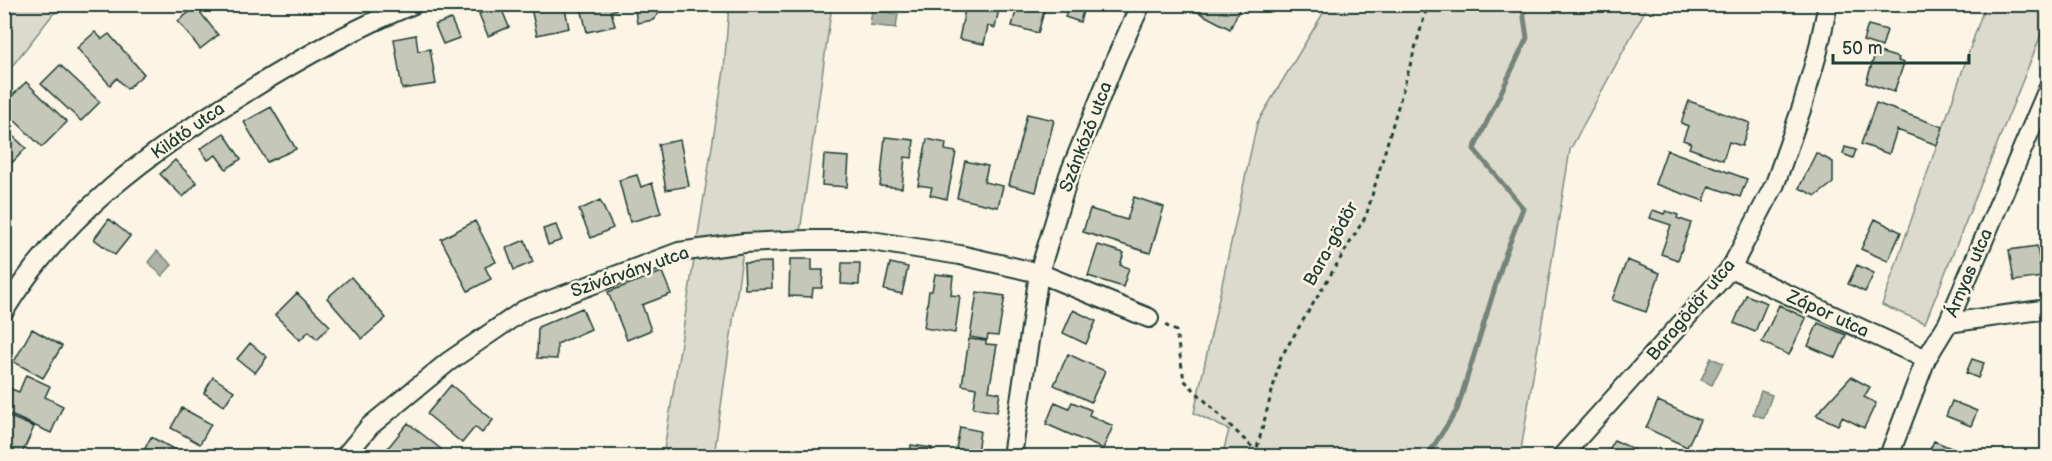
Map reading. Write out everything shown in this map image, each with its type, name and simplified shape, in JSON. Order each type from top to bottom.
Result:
[{"type":"street","name":"Kilátó utca","points":[[4,312],[18,289],[61,235],[108,189],[186,130],[288,66],[370,22],[414,4]]},
{"type":"street","name":"Szánkózó utca","points":[[1012,456],[1040,273],[1069,175],[1117,56],[1141,4]]},
{"type":"street","name":"Baragödör utca","points":[[1562,456],[1731,268],[1775,184],[1802,107],[1818,51],[1828,4]]},
{"type":"street","name":"Árnyas utca","points":[[1889,456],[1926,359],[1948,323],[2048,89]]},
{"type":"street","name":"Szivárvány utca","points":[[345,456],[370,426],[422,383],[448,362],[524,310],[680,252],[744,243],[864,240],[960,255],[1040,273]]},
{"type":"street","name":"Zápor utca","points":[[1731,268],[1926,359]]},
{"type":"street","points":[[1040,273],[1149,318]]},
{"type":"street","points":[[1948,323],[2048,309]]},
{"type":"path","name":"Bara-gödör","points":[[1255,456],[1281,357],[1366,216],[1428,4]]},
{"type":"path","points":[[1149,318],[1176,331],[1184,380],[1256,452]]},
{"type":"shaded area","points":[[5,4],[69,5],[53,14],[5,75]]},
{"type":"shaded area","points":[[729,5],[832,5],[800,232],[744,243],[714,456],[663,456],[724,70]]},
{"type":"shaded area","points":[[1328,5],[1648,5],[1570,150],[1520,456],[1222,456],[1229,430],[1194,413],[1257,123]]},
{"type":"shaded area","points":[[1985,5],[2047,5],[2047,20],[1925,323],[1882,305]]},
{"type":"shaded area","points":[[872,10],[898,14],[896,28],[870,25]]},
{"type":"shaded area","points":[[157,251],[172,265],[162,276],[148,262]]},
{"type":"shaded area","points":[[1711,358],[1723,363],[1712,385],[1701,380]]},
{"type":"shaded area","points":[[1761,391],[1772,395],[1764,418],[1753,414]]},
{"type":"building","points":[[530,4],[564,4],[569,28],[537,35]]},
{"type":"building","points":[[580,4],[620,4],[621,8],[611,11],[615,26],[587,32]]},
{"type":"building","points":[[634,4],[663,4],[661,11],[653,20],[637,23]]},
{"type":"building","points":[[902,4],[923,4],[922,10],[902,6]]},
{"type":"building","points":[[966,4],[1000,4],[995,28],[988,26],[984,44],[959,39]]},
{"type":"building","points":[[1018,4],[1046,4],[1038,33],[1012,26]]},
{"type":"building","points":[[1069,4],[1085,4],[1080,22],[1065,17]]},
{"type":"building","points":[[1183,4],[1242,4],[1230,29]]},
{"type":"building","points":[[500,5],[509,27],[488,36],[479,14]]},
{"type":"building","points":[[196,7],[218,35],[200,49],[178,21]]},
{"type":"building","points":[[451,19],[459,38],[443,44],[435,25]]},
{"type":"building","points":[[1868,25],[1887,30],[1882,47],[1863,41]]},
{"type":"building","points":[[95,32],[102,39],[109,34],[144,74],[127,89],[117,78],[110,85],[77,48]]},
{"type":"building","points":[[416,35],[418,51],[430,49],[436,84],[402,89],[394,39]]},
{"type":"building","points":[[1876,51],[1899,58],[1898,61],[1904,63],[1894,92],[1866,83]]},
{"type":"building","points":[[60,65],[100,102],[81,121],[41,84]]},
{"type":"building","points":[[26,82],[67,122],[42,147],[4,110],[4,104]]},
{"type":"building","points":[[1689,101],[1750,123],[1742,146],[1729,142],[1723,160],[1689,148],[1691,143],[1683,140],[1688,126],[1681,123]]},
{"type":"building","points":[[1876,103],[1943,127],[1937,145],[1897,130],[1889,154],[1861,144]]},
{"type":"building","points":[[271,107],[296,149],[267,162],[244,122]]},
{"type":"building","points":[[1027,114],[1054,120],[1036,192],[1009,185]]},
{"type":"building","points":[[4,128],[26,148],[9,166],[4,162]]},
{"type":"building","points":[[224,133],[241,159],[226,169],[216,155],[208,160],[200,149]]},
{"type":"building","points":[[885,137],[914,140],[912,158],[905,157],[902,188],[880,186]]},
{"type":"building","points":[[927,139],[946,143],[945,150],[956,152],[947,199],[930,195],[932,187],[918,185]]},
{"type":"building","points":[[680,140],[689,186],[666,190],[658,144]]},
{"type":"building","points":[[1845,147],[1856,150],[1853,158],[1843,154]]},
{"type":"building","points":[[1667,150],[1747,179],[1740,197],[1709,186],[1704,201],[1655,184]]},
{"type":"building","points":[[1816,153],[1833,162],[1833,183],[1816,196],[1799,188]]},
{"type":"building","points":[[824,155],[849,157],[847,187],[822,185]]},
{"type":"building","points":[[175,160],[197,183],[183,197],[160,174]]},
{"type":"building","points":[[965,161],[988,166],[984,182],[1003,186],[998,207],[957,198]]},
{"type":"building","points":[[637,175],[641,187],[652,183],[661,213],[630,222],[619,180]]},
{"type":"building","points":[[1134,197],[1164,207],[1150,253],[1083,232],[1090,209],[1127,220]]},
{"type":"building","points":[[600,200],[613,228],[591,238],[579,210]]},
{"type":"building","points":[[1653,210],[1678,215],[1677,218],[1691,223],[1678,260],[1661,254],[1671,225],[1650,218]]},
{"type":"building","points":[[109,219],[130,236],[115,255],[94,239]]},
{"type":"building","points":[[1875,219],[1901,232],[1888,261],[1861,249]]},
{"type":"building","points":[[475,221],[496,262],[485,267],[491,279],[468,291],[441,239]]},
{"type":"building","points":[[556,225],[562,240],[548,245],[543,229]]},
{"type":"building","points":[[525,240],[533,262],[514,270],[506,248]]},
{"type":"building","points":[[1098,245],[1124,253],[1120,265],[1129,268],[1123,287],[1088,276]]},
{"type":"building","points":[[2037,246],[2042,277],[2014,281],[2009,250]]},
{"type":"building","points":[[790,259],[812,259],[812,270],[823,270],[822,288],[813,288],[812,297],[789,296]]},
{"type":"building","points":[[1627,260],[1660,273],[1646,312],[1612,300]]},
{"type":"building","points":[[771,262],[772,288],[745,289],[744,263]]},
{"type":"building","points":[[842,263],[860,263],[859,285],[841,284]]},
{"type":"building","points":[[890,263],[908,267],[902,294],[884,290]]},
{"type":"building","points":[[1857,265],[1874,273],[1865,292],[1848,284]]},
{"type":"building","points":[[662,272],[671,294],[642,305],[651,330],[627,340],[608,292]]},
{"type":"building","points":[[935,274],[953,276],[951,295],[960,296],[955,333],[924,328],[929,291],[932,291]]},
{"type":"building","points":[[351,277],[386,318],[362,339],[327,298]]},
{"type":"building","points":[[977,292],[1005,296],[998,336],[988,335],[987,340],[970,337]]},
{"type":"building","points":[[297,293],[330,326],[317,339],[309,331],[300,340],[275,315]]},
{"type":"building","points":[[1746,295],[1767,303],[1755,332],[1734,323]]},
{"type":"building","points":[[1779,305],[1806,318],[1789,355],[1762,342]]},
{"type":"building","points":[[582,308],[591,329],[557,344],[557,359],[537,358],[538,327]]},
{"type":"building","points":[[1073,310],[1096,321],[1086,344],[1063,333]]},
{"type":"building","points":[[1818,323],[1846,335],[1836,358],[1808,346]]},
{"type":"building","points":[[32,329],[62,346],[43,378],[14,362]]},
{"type":"building","points":[[969,339],[997,345],[989,391],[1000,393],[997,412],[973,408],[976,388],[962,385]]},
{"type":"building","points":[[250,343],[267,357],[255,373],[237,359]]},
{"type":"building","points":[[1068,354],[1105,371],[1091,402],[1054,385]]},
{"type":"building","points":[[1972,359],[1984,363],[1978,378],[1966,373]]},
{"type":"building","points":[[26,375],[50,386],[45,397],[63,406],[51,433],[4,412],[4,386],[19,392]]},
{"type":"building","points":[[213,377],[234,391],[224,406],[204,393]]},
{"type":"building","points":[[1851,377],[1870,387],[1864,397],[1876,403],[1864,428],[1842,417],[1838,425],[1816,415]]},
{"type":"building","points":[[451,385],[493,420],[482,433],[475,427],[462,443],[427,414]]},
{"type":"building","points":[[1658,401],[1700,420],[1687,447],[1646,428]]},
{"type":"building","points":[[1952,401],[1977,411],[1971,426],[1946,416]]},
{"type":"building","points":[[1055,402],[1069,408],[1072,402],[1091,410],[1089,415],[1113,426],[1103,449],[1046,424]]},
{"type":"building","points":[[182,408],[211,424],[200,444],[171,428]]},
{"type":"building","points":[[8,416],[34,427],[21,456],[4,452],[4,425]]},
{"type":"building","points":[[408,423],[441,449],[435,456],[395,456],[386,450]]},
{"type":"building","points":[[960,427],[980,431],[977,453],[956,449]]},
{"type":"building","points":[[151,437],[187,456],[141,456]]},
{"type":"building","points":[[1614,440],[1640,452],[1638,456],[1607,456]]},
{"type":"building","points":[[1934,441],[1956,450],[1953,456],[1927,456]]},
{"type":"building","points":[[911,445],[932,448],[931,456],[910,456]]},
{"type":"building","points":[[733,449],[764,451],[763,456],[733,456]]},
{"type":"building","points":[[956,451],[977,454],[977,456],[955,456]]},
{"type":"waterway","points":[[1373,456],[1376,454],[1429,453],[1457,410],[1505,255],[1523,208],[1474,149],[1527,38],[1522,4]]}]
